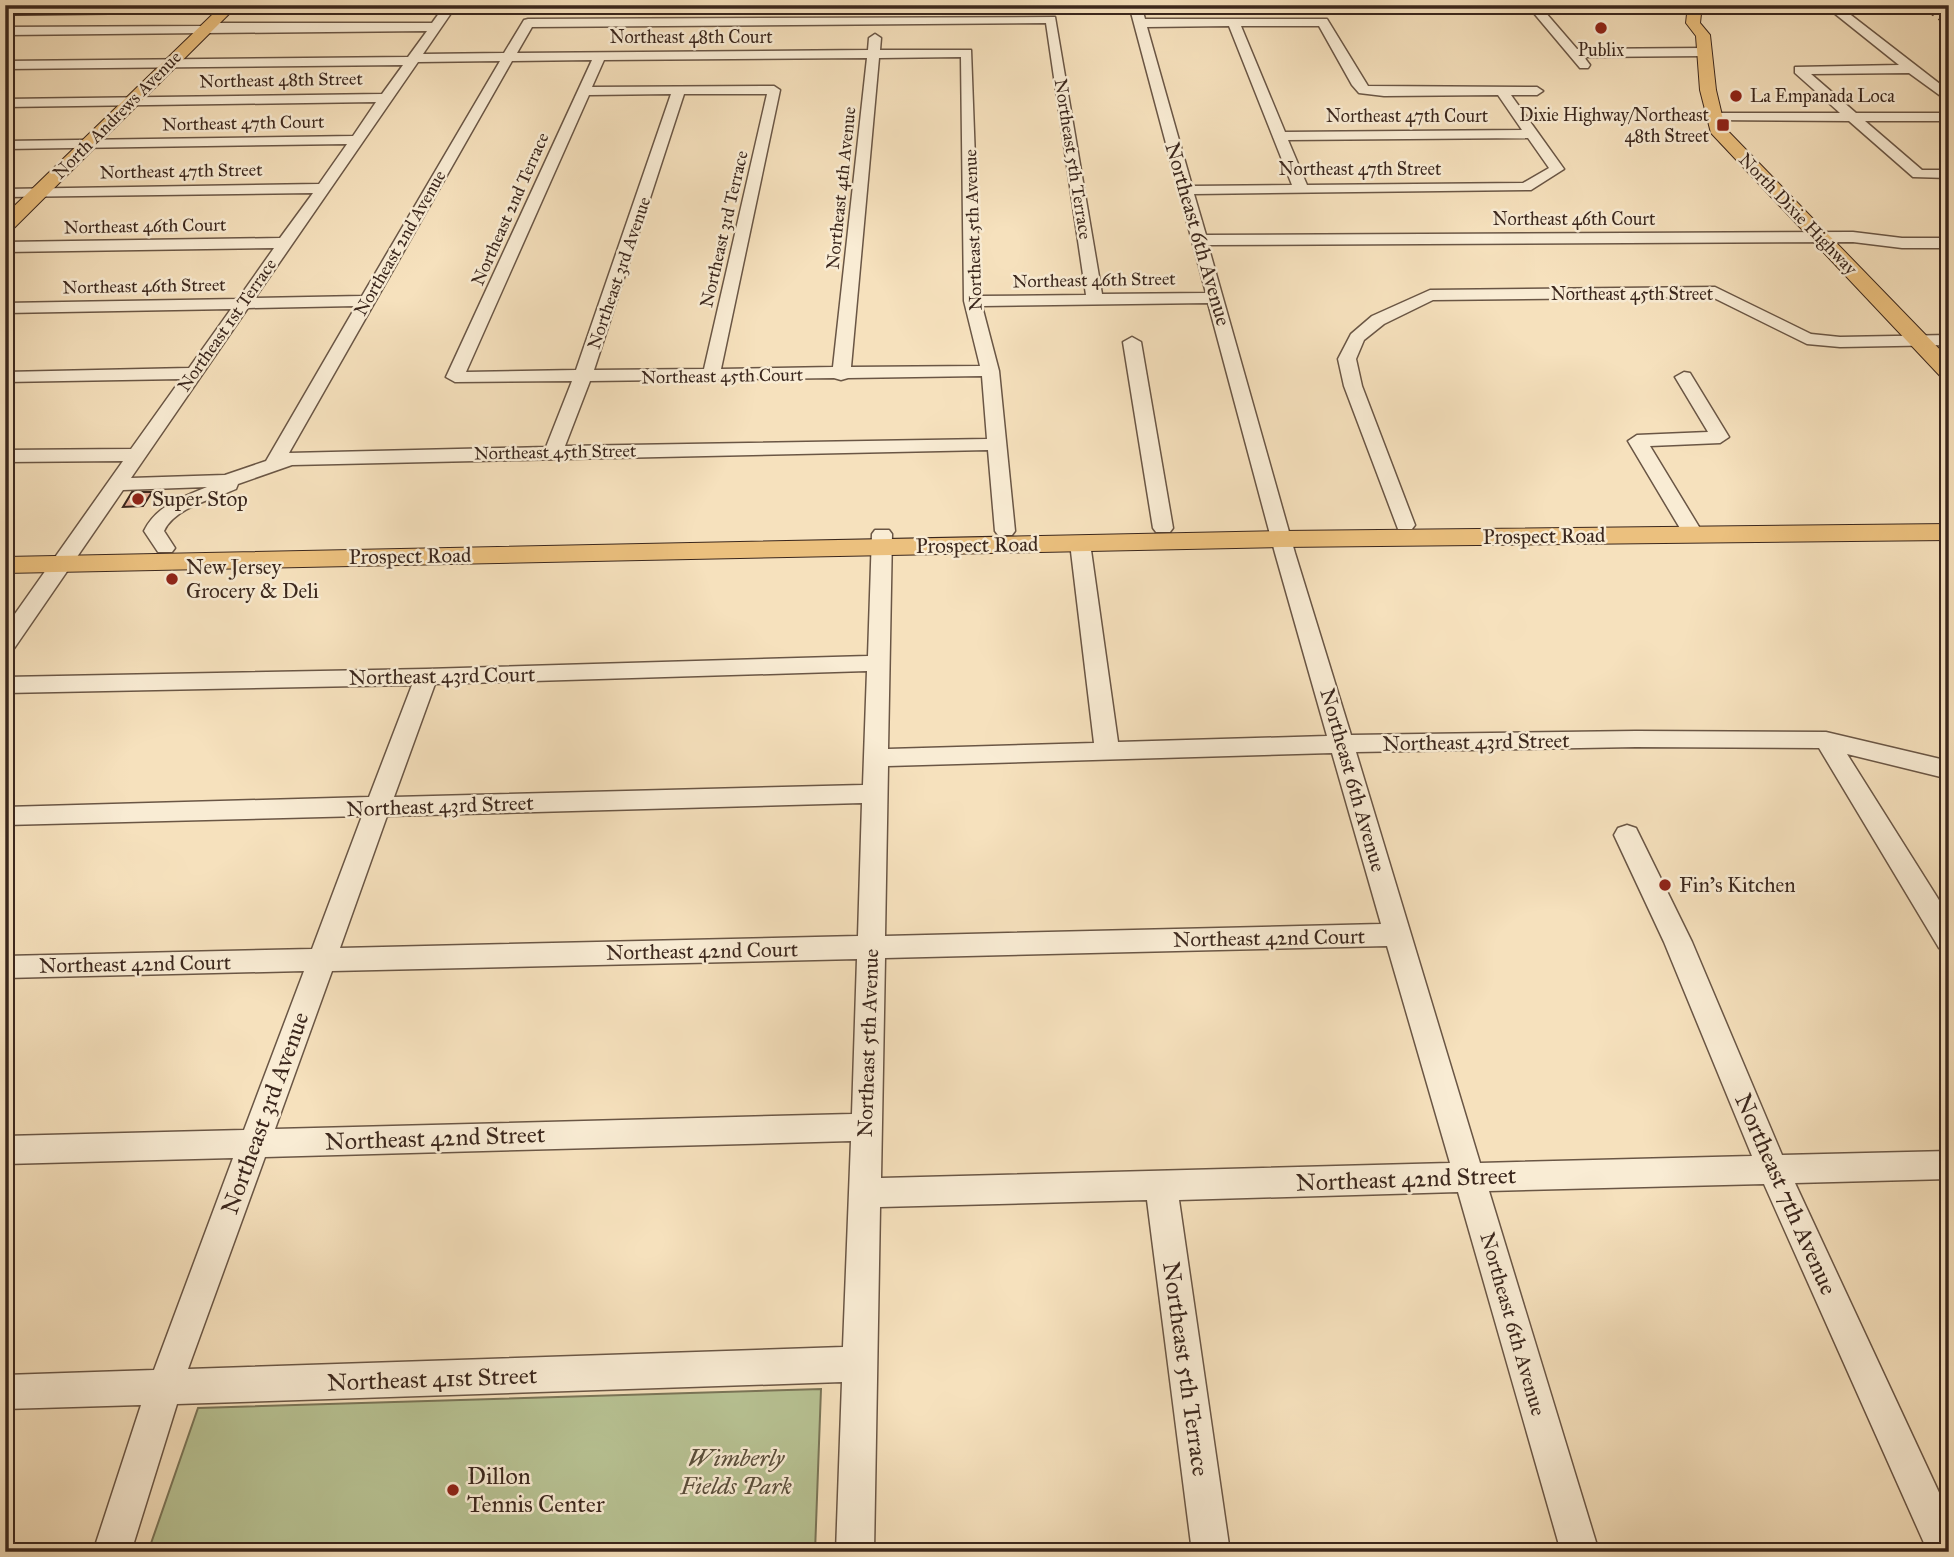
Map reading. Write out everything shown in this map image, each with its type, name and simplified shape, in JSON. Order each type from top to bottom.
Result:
[{"type":"main road","points":[[5,11],[550,5]]},
{"type":"main road","name":"North Dixie Highway","points":[[1695,5],[1693,23],[1701,30],[1717,130],[1949,372]]},
{"type":"main road","name":"North Dixie Highway","points":[[1701,30],[1705,28],[1707,5]]},
{"type":"main road","name":"North Andrews Avenue","points":[[5,226],[32,193],[221,7]]},
{"type":"main road","name":"North Andrews Avenue","points":[[5,211],[32,193]]},
{"type":"main road","name":"Prospect Road","points":[[881,540],[1004,531],[1163,528],[1280,533],[1690,528],[1949,519]]},
{"type":"main road","name":"Prospect Road","points":[[5,551],[65,557],[881,540],[1080,543],[1405,524],[1949,532]]},
{"type":"main road","name":"Prospect Road","points":[[5,565],[165,548],[476,548]]},
{"type":"street","name":"Northeast 6th Avenue","points":[[1135,5],[1280,533],[1580,1552]]},
{"type":"street","points":[[1533,5],[1587,68]]},
{"type":"street","points":[[1830,5],[1949,98]]},
{"type":"street","name":"Northeast 1st Terrace","points":[[5,645],[452,6]]},
{"type":"street","name":"Northeast 5th Terrace","points":[[878,13],[1051,19],[1095,299]]},
{"type":"street","name":"Northeast 2nd Avenue","points":[[274,463],[528,23],[878,13]]},
{"type":"street","name":"Northeast 4th Avenue","points":[[841,375],[878,13]]},
{"type":"street","points":[[1140,23],[1323,22],[1358,85],[1364,90],[1537,91]]},
{"type":"street","points":[[1234,23],[1301,188]]},
{"type":"street","points":[[5,31],[436,27]]},
{"type":"street","name":"Northeast 48th Court","points":[[5,65],[507,56],[967,52]]},
{"type":"street","name":"Northeast 5th Avenue","points":[[967,52],[972,301],[990,371],[1004,531]]},
{"type":"street","points":[[1574,53],[1704,52]]},
{"type":"street","name":"Northeast 2nd Terrace","points":[[455,377],[600,56]]},
{"type":"street","points":[[1910,69],[1799,70],[1919,174],[1949,174]]},
{"type":"street","name":"Northeast 3rd Terrace","points":[[679,91],[774,90],[711,375]]},
{"type":"street","points":[[585,91],[679,91]]},
{"type":"street","name":"Northeast 3rd Avenue","points":[[553,452],[583,377],[679,91]]},
{"type":"street","points":[[1502,92],[1532,134]]},
{"type":"street","name":"Northeast 48th Street","points":[[5,103],[387,98]]},
{"type":"street","points":[[1713,117],[1949,117]]},
{"type":"street","name":"Northeast 47th Court","points":[[1281,136],[1532,134]]},
{"type":"street","name":"Northeast 47th Street","points":[[1185,190],[1526,187],[1557,169],[1532,134]]},
{"type":"street","name":"Northeast 47th Court","points":[[5,145],[357,140]]},
{"type":"street","name":"Northeast 47th Street","points":[[5,193],[323,188]]},
{"type":"street","name":"Northeast 46th Court","points":[[1200,240],[1853,237],[1902,243],[1949,243]]},
{"type":"street","name":"Northeast 46th Court","points":[[5,247],[285,243]]},
{"type":"street","name":"Northeast 45th Street","points":[[1405,524],[1353,386],[1347,359],[1357,338],[1378,320],[1430,295],[1715,292],[1807,339],[1840,342],[1949,340]]},
{"type":"street","name":"Northeast 46th Street","points":[[972,301],[1216,298]]},
{"type":"street","name":"Northeast 46th Street","points":[[5,308],[367,301]]},
{"type":"street","points":[[1132,342],[1163,528]]},
{"type":"street","name":"Northeast 45th Court","points":[[455,377],[841,375],[990,371]]},
{"type":"street","points":[[5,377],[194,373]]},
{"type":"street","points":[[1684,377],[1720,437],[1637,441],[1690,528]]},
{"type":"street","name":"Northeast 45th Street","points":[[117,484],[239,478],[274,463],[312,457],[997,444]]},
{"type":"street","points":[[5,456],[137,455]]},
{"type":"street","points":[[165,548],[154,531],[159,521],[173,510],[239,478]]},
{"type":"street","name":"Northeast 5th Avenue","points":[[855,1552],[881,540]]},
{"type":"street","points":[[1080,543],[1107,753]]},
{"type":"street","name":"Northeast 43rd Court","points":[[5,685],[426,677],[878,663]]},
{"type":"street","name":"Northeast 3rd Avenue","points":[[112,1552],[164,1388],[426,677]]},
{"type":"street","name":"Northeast 43rd Street","points":[[874,758],[1343,744],[1636,739],[1826,740],[1949,770]]},
{"type":"street","points":[[1826,740],[1949,940]]},
{"type":"street","name":"Northeast 43rd Street","points":[[5,816],[875,794]]},
{"type":"street","name":"Northeast 7th Avenue","points":[[1627,835],[1678,942],[1773,1170],[1947,1552]]},
{"type":"street","name":"Northeast 42nd Court","points":[[5,968],[1399,934]]},
{"type":"street","name":"Northeast 42nd Street","points":[[5,1150],[865,1126]]},
{"type":"street","name":"Northeast 42nd Street","points":[[864,1193],[1949,1165]]},
{"type":"street","name":"Northeast 5th Terrace","points":[[1161,1185],[1211,1552]]},
{"type":"street","name":"Northeast 41st Street","points":[[5,1392],[859,1364]]},
{"type":"green space","name":"Dillon Tennis Center","points":[[821,1389],[815,1552],[148,1552],[198,1408]]},
{"type":"building","name":"Super Stop","points":[[132,492],[152,492],[143,506],[123,507]]},
{"type":"railway","points":[[1919,5],[1949,26]]},
{"type":"place","name":"Publix","points":[[1601,28]]},
{"type":"place","name":"La Empanada Loca","points":[[1736,96]]},
{"type":"place","name":"Dixie Highway/Northeast 48th Street","points":[[1723,125]]},
{"type":"place","name":"Super Stop","points":[[138,499]]},
{"type":"place","name":"New Jersey Grocery & Deli","points":[[172,579]]},
{"type":"place","name":"Fin's Kitchen","points":[[1665,885]]},
{"type":"place","name":"Dillon Tennis Center","points":[[453,1490]]},
{"type":"park label","name":"Wimberly Fields Park","points":[[736,1472]]}]
